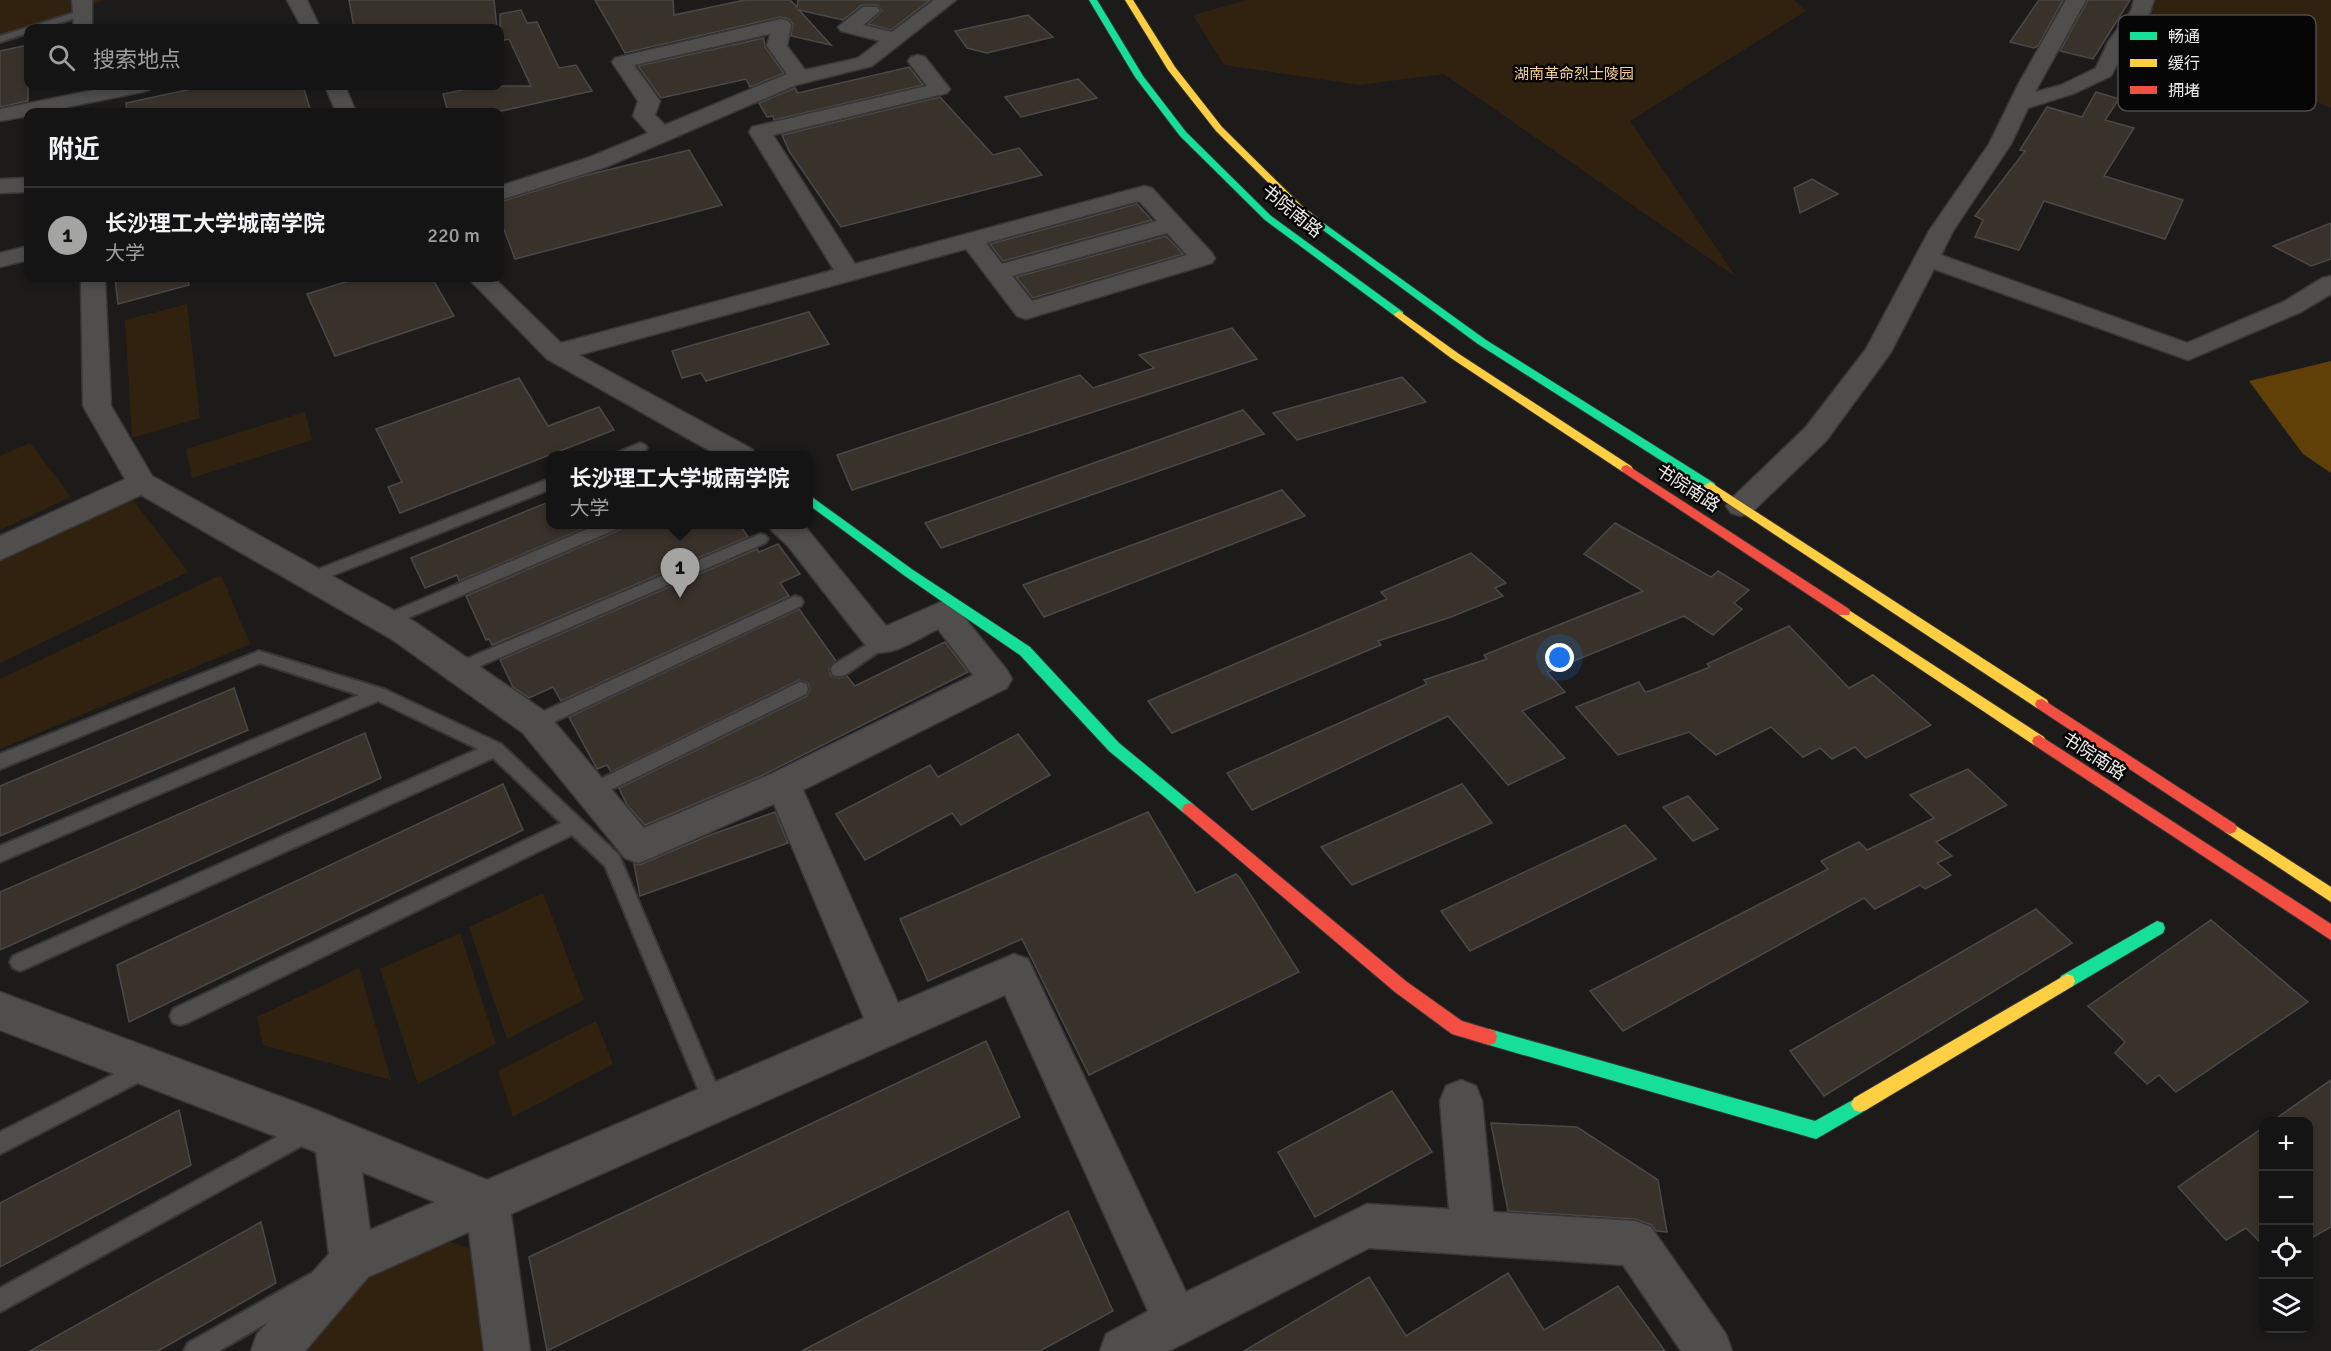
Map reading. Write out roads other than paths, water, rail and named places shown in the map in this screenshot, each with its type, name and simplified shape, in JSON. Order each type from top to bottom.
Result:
[{"type":"main road","name":"书院南路","points":[[1093,0],[1139,76],[1183,134],[1278,225],[1455,356],[2331,933]]},
{"type":"main road","name":"书院南路","points":[[1130,0],[1171,68],[1219,129],[1300,209],[1482,342],[1741,506],[2331,896]]},
{"type":"main road","points":[[813,502],[909,573],[1025,651],[1114,747],[1401,987],[1458,1028],[1816,1130],[2157,928]]},
{"type":"street","points":[[297,0],[309,24]]},
{"type":"street","points":[[504,192],[598,162],[800,77],[865,62],[946,0]]},
{"type":"street","points":[[1741,506],[1816,434],[1848,388],[1878,352],[1941,231],[2001,144],[2019,104],[2076,0]]},
{"type":"street","points":[[2138,15],[2144,0]]},
{"type":"street","points":[[870,11],[848,27],[895,39]]},
{"type":"street","points":[[662,135],[644,116],[649,101],[622,62],[781,25],[777,46],[800,77]]},
{"type":"street","points":[[2019,104],[2068,89],[2104,72],[2118,42]]},
{"type":"street","points":[[849,274],[760,132],[940,90],[918,61]]},
{"type":"street","points":[[35,108],[123,90]]},
{"type":"street","points":[[337,90],[344,108]]},
{"type":"street","points":[[0,115],[24,110]]},
{"type":"street","points":[[0,186],[24,185]]},
{"type":"street","points":[[556,353],[1144,193],[1203,258],[1026,311],[972,241]]},
{"type":"street","points":[[997,273],[1172,224]]},
{"type":"street","points":[[0,261],[24,255]]},
{"type":"street","points":[[1927,258],[2188,352],[2292,307],[2331,283]]},
{"type":"street","points":[[93,282],[98,406],[142,483],[386,621],[535,723],[638,847],[783,784],[995,679],[943,613],[881,642],[799,538],[771,532]]},
{"type":"street","points":[[484,282],[556,353],[611,399],[691,451]]},
{"type":"street","points":[[556,353],[733,451]]},
{"type":"street","points":[[0,549],[142,483]]},
{"type":"street","points":[[783,784],[888,1026]]},
{"type":"street","points":[[274,1351],[352,1261],[1014,972],[1176,1321]]},
{"type":"street","points":[[3,1015],[324,1134],[487,1202]]},
{"type":"street","points":[[1461,1101],[1473,1233]]},
{"type":"street","points":[[324,1134],[352,1261]]},
{"type":"street","points":[[487,1202],[507,1351]]},
{"type":"street","points":[[1123,1351],[1176,1321],[1367,1226],[1635,1243],[1709,1351]]},
{"type":"lane","points":[[48,24],[83,14]]},
{"type":"lane","points":[[0,39],[24,31]]},
{"type":"lane","points":[[633,451],[640,448]]},
{"type":"lane","points":[[311,578],[546,485]]},
{"type":"lane","points":[[386,621],[604,529]]},
{"type":"lane","points":[[458,669],[771,532]]},
{"type":"lane","points":[[535,723],[795,602]]},
{"type":"lane","points":[[839,670],[881,642]]},
{"type":"lane","points":[[0,762],[260,657],[378,694],[495,749],[612,861],[714,1102]]},
{"type":"lane","points":[[592,791],[800,689]]},
{"type":"lane","points":[[0,854],[378,694]]},
{"type":"lane","points":[[20,962],[495,749]]},
{"type":"lane","points":[[180,1016],[575,825]]},
{"type":"lane","points":[[0,1143],[147,1067]]},
{"type":"lane","points":[[0,1301],[324,1134]]},
{"type":"lane","points":[[196,1351],[352,1261]]},
{"type":"place","name":"长沙理工大学城南学院","points":[[680,598]]},
{"type":"park label","name":"湖南革命烈士陵园","points":[[1574,74]]}]
